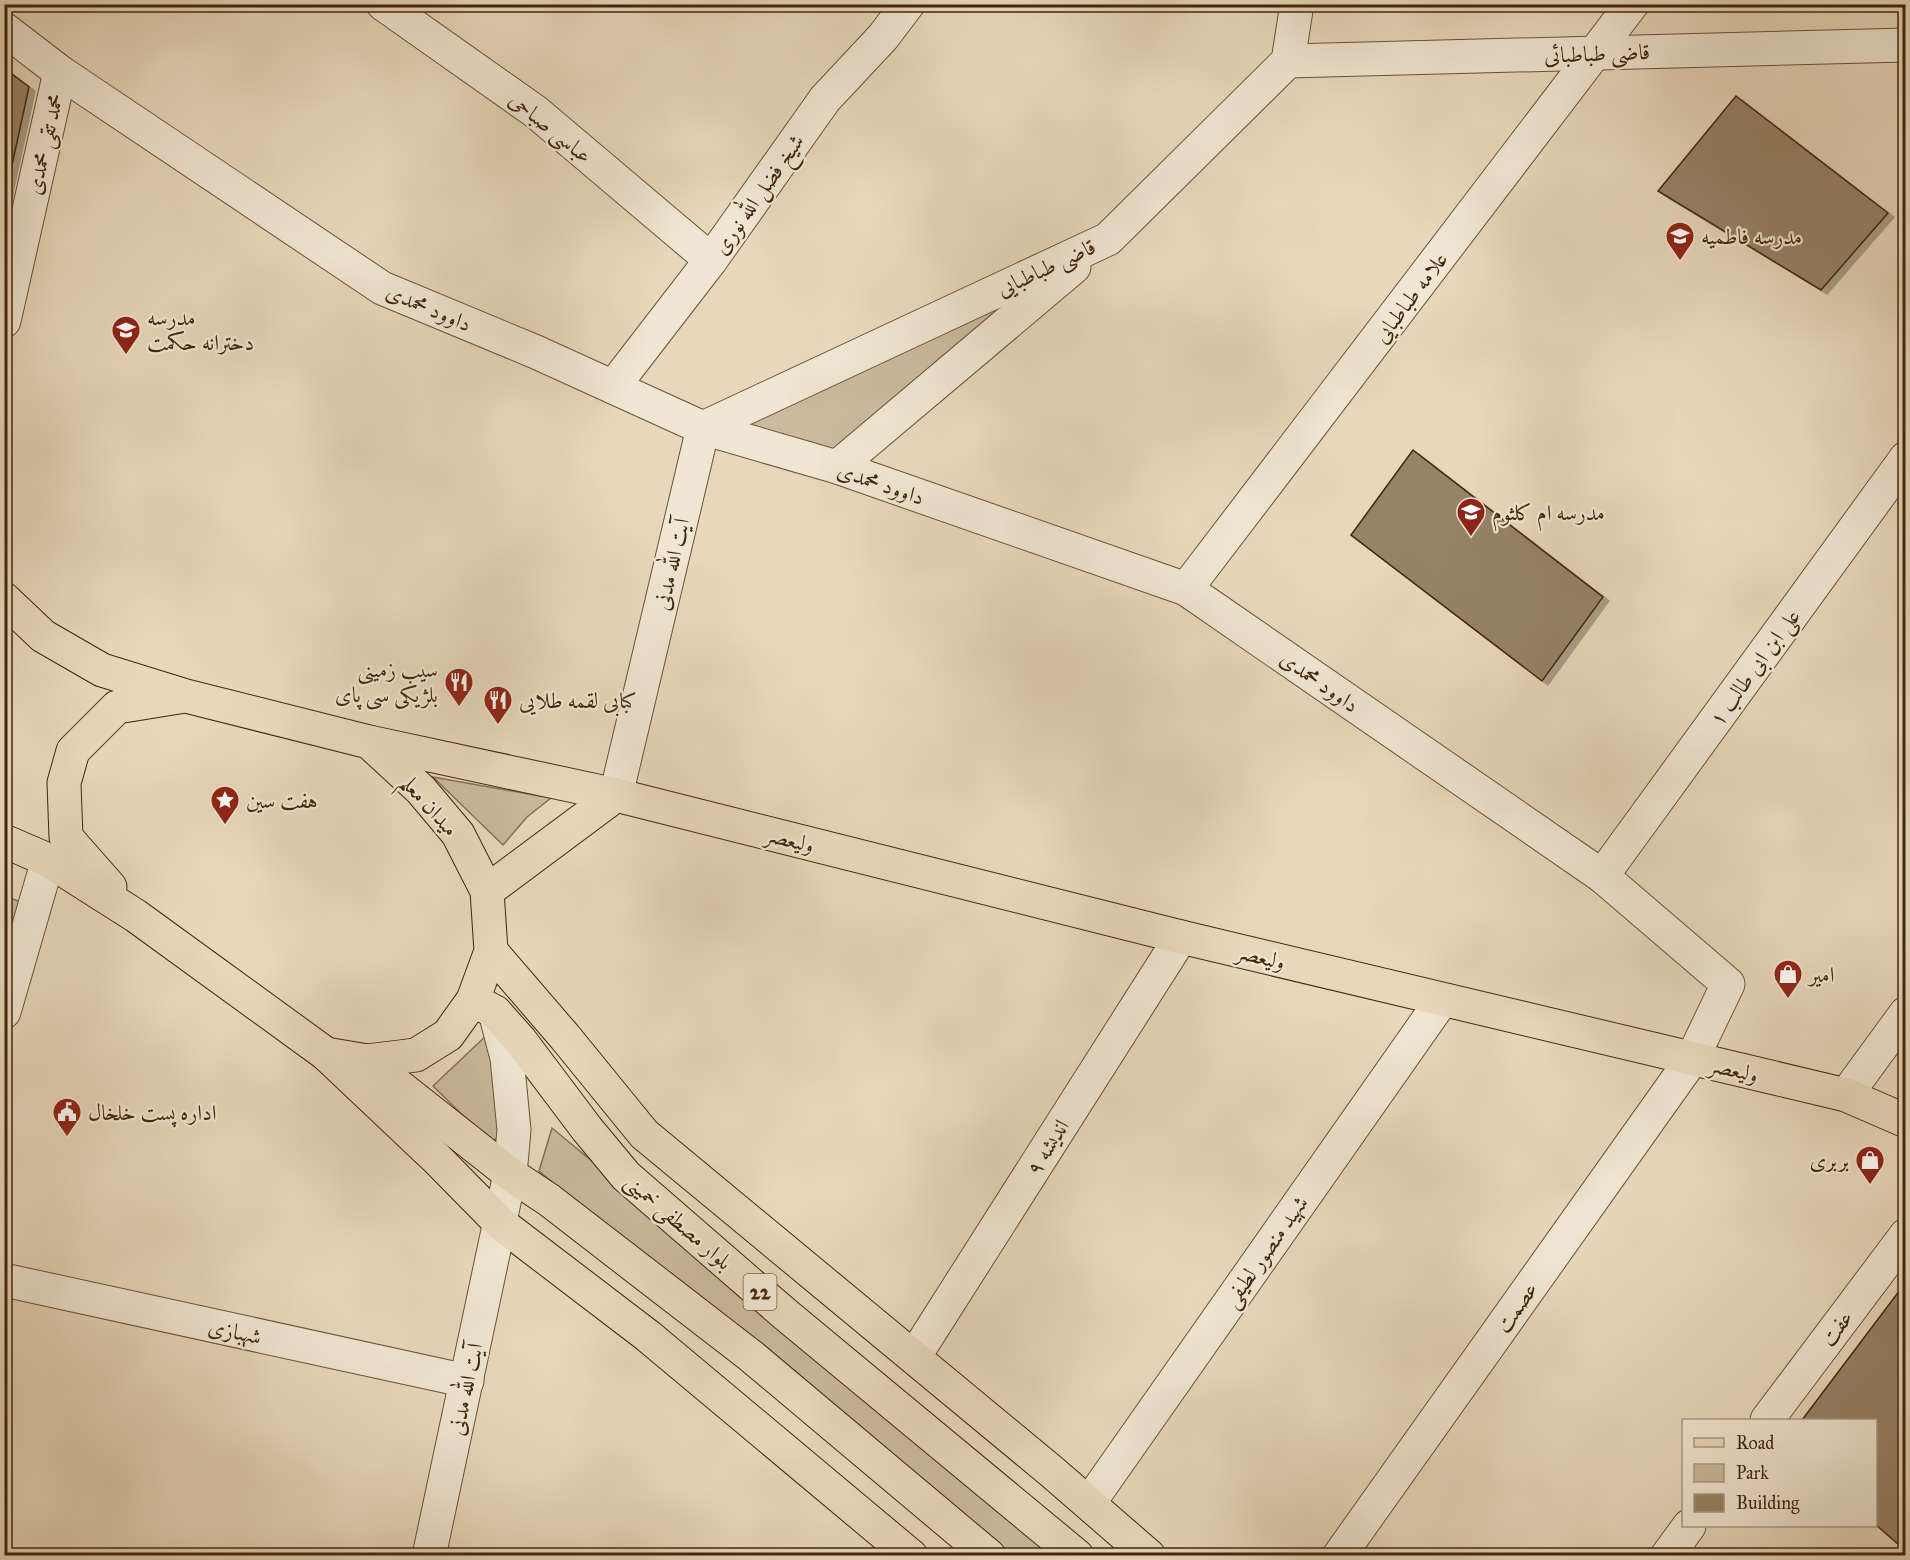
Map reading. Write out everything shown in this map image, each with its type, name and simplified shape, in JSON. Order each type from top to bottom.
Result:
[{"type":"main road","name":"میدان معلم","points":[[4,599],[43,636],[102,670],[186,696],[369,742],[421,790],[458,834],[487,891],[490,951],[484,1006],[448,1035],[416,1055],[368,1061],[326,1054],[136,916],[48,860],[4,841]]},
{"type":"main road","points":[[136,916],[66,837],[64,783],[73,751],[117,707],[186,696]]},
{"type":"main road","name":"ولیعصر","points":[[369,742],[616,795],[1181,937],[1846,1095],[1905,1120]]},
{"type":"main road","points":[[487,891],[616,795]]},
{"type":"main road","points":[[490,951],[565,1037],[644,1134],[1089,1503],[1149,1556]]},
{"type":"main road","name":"بلوار مصطفی خمینی","points":[[484,1006],[520,1040],[587,1129],[626,1176],[785,1314],[1077,1556]]},
{"type":"main road","points":[[326,1054],[436,1158],[500,1223],[648,1336],[911,1556]]},
{"type":"main road","name":"22","points":[[368,1061],[510,1174],[549,1200],[751,1356],[988,1556]]},
{"type":"street","name":"عباسی صباحی","points":[[383,4],[536,112],[711,260]]},
{"type":"street","name":"شیخ فضل الله نوری","points":[[616,384],[711,260],[825,99],[883,37],[908,4]]},
{"type":"street","points":[[1288,61],[1297,4]]},
{"type":"street","name":"علامه طباطبایی","points":[[1186,589],[1632,4]]},
{"type":"street","name":"داوود محمدی","points":[[4,29],[60,72],[382,288],[616,384],[703,428],[837,467],[1186,589],[1602,876],[1728,984]]},
{"type":"street","name":"قاضی طباطبائی","points":[[1288,61],[1905,45]]},
{"type":"street","name":"قاضی طباطبایی","points":[[703,428],[1108,239],[1288,61]]},
{"type":"street","name":"محمد تقی محمدی","points":[[4,321],[60,72]]},
{"type":"street","points":[[837,467],[1108,239]]},
{"type":"street","name":"آیت الله مدنی","points":[[616,795],[703,428]]},
{"type":"street","name":"علی ابن ابی طالب ۱","points":[[1602,876],[1905,458]]},
{"type":"street","points":[[4,1012],[48,860]]},
{"type":"street","name":"اندیشه ۹","points":[[914,1357],[1181,937]]},
{"type":"street","name":"عصمت","points":[[1339,1556],[1692,1059],[1728,984]]},
{"type":"street","name":"شهید منصور لطیفی","points":[[1089,1503],[1442,1000]]},
{"type":"street","name":"آیت‌ الله مدنی","points":[[429,1556],[510,1174],[514,1130],[507,1058],[484,1006]]},
{"type":"street","points":[[1846,1095],[1905,1013]]},
{"type":"street","name":"عفت","points":[[1768,1419],[1905,1235]]},
{"type":"street","name":"شهبازی","points":[[4,1280],[467,1381]]},
{"type":"street","points":[[1666,1556],[1688,1527]]},
{"type":"green space","points":[[1044,282],[835,454],[741,423]]},
{"type":"green space","points":[[433,777],[551,798],[527,817],[503,845]]},
{"type":"green space","points":[[5,896],[26,904],[5,975]]},
{"type":"green space","points":[[489,1033],[500,1138],[489,1141],[433,1086]]},
{"type":"green space","points":[[552,1128],[1067,1555],[1002,1555],[539,1171]]},
{"type":"building","points":[[4,68],[29,87],[4,202]]},
{"type":"building","points":[[1736,96],[1888,213],[1821,290],[1658,191]]},
{"type":"building","points":[[1413,450],[1603,597],[1542,681],[1351,535]]},
{"type":"building","points":[[1906,1282],[1906,1551],[1877,1526],[1877,1419],[1803,1419]]},
{"type":"place","name":"مدرسه فاطمیه","points":[[1680,262]]},
{"type":"place","name":"مدرسه دخترانه حکمت","points":[[126,356]]},
{"type":"place","name":"مدرسه ام کلثوم","points":[[1471,538]]},
{"type":"place","name":"سیب زمینی بلژیکی سی پای","points":[[459,708]]},
{"type":"place","name":"کبابی لقمه طلایی","points":[[498,726]]},
{"type":"place","name":"هفت سین","points":[[225,826]]},
{"type":"place","name":"امیر","points":[[1788,1000]]},
{"type":"place","name":"اداره پست خلخال","points":[[67,1138]]},
{"type":"place","name":"بربری","points":[[1870,1186]]}]
